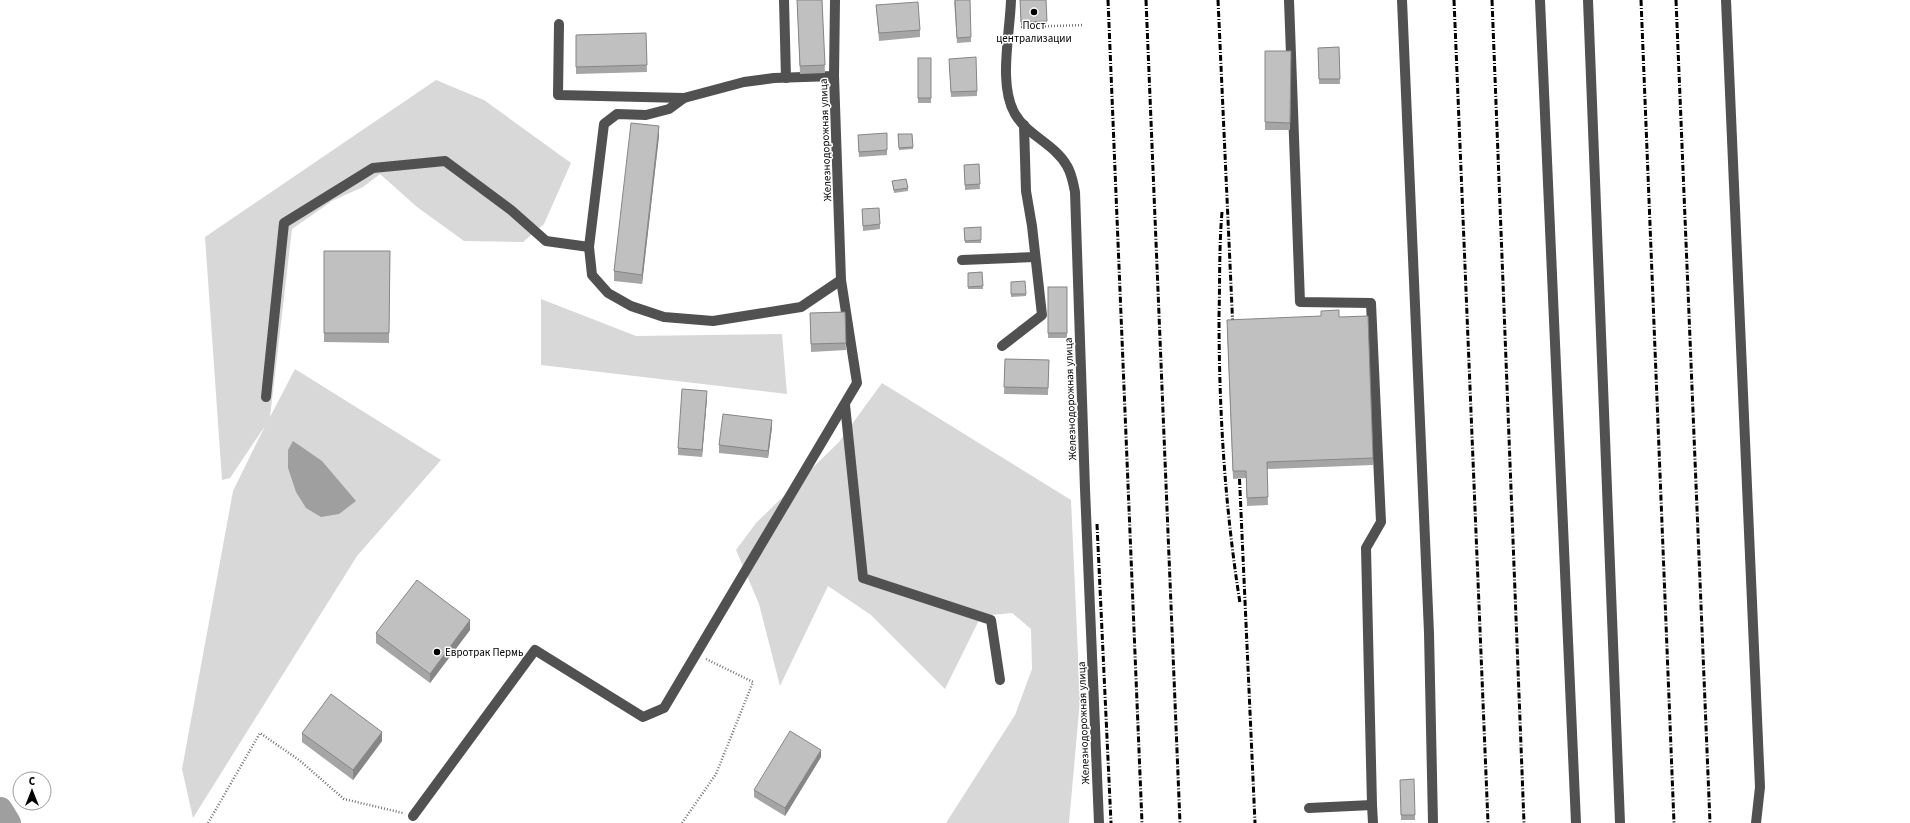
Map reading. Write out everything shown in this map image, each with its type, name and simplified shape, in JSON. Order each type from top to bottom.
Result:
[{"type":"street","points":[[784,0],[786,78]]},
{"type":"street","name":"Железнодорожная улица","points":[[413,816],[535,650],[643,716],[664,708],[857,383],[841,280],[834,76],[835,0]]},
{"type":"street","name":"Железнодорожная улица","points":[[1011,0],[1006,71],[1008,96],[1015,114],[1024,126],[1066,164],[1072,177],[1075,192],[1099,823]]},
{"type":"street","points":[[1289,0],[1300,302],[1371,303],[1381,522],[1366,548],[1373,823]]},
{"type":"street","points":[[1402,0],[1429,633],[1433,823]]},
{"type":"street","points":[[1540,0],[1576,823]]},
{"type":"street","points":[[1588,0],[1620,823]]},
{"type":"street","points":[[1726,0],[1760,787],[1756,823]]},
{"type":"street","points":[[559,24],[558,96],[684,98],[744,82],[834,76]]},
{"type":"street","points":[[684,98],[669,109],[646,115],[617,114],[604,124],[589,247],[592,276],[608,293],[631,306],[664,317],[713,321],[801,307],[841,280]]},
{"type":"street","points":[[1002,346],[1042,315],[1026,191],[1024,126]]},
{"type":"street","points":[[266,397],[284,223],[373,168],[445,161],[511,210],[546,241],[589,247]]},
{"type":"street","points":[[962,260],[1035,257]]},
{"type":"street","points":[[845,405],[863,578],[991,620],[1000,680]]},
{"type":"street","points":[[1309,808],[1372,805]]},
{"type":"path","points":[[1010,27],[1084,25]]},
{"type":"path","points":[[682,823],[716,774],[753,682],[696,655]]},
{"type":"path","points":[[208,823],[260,733],[299,760],[344,799],[413,816]]},
{"type":"shaded area","points":[[436,80],[484,100],[571,163],[544,224],[523,242],[464,241],[417,207],[380,174],[363,187],[332,201],[292,229],[270,417],[295,369],[441,460],[357,556],[193,818],[182,769],[233,491],[265,426],[230,478],[222,480],[205,237]]},
{"type":"shaded area","points":[[541,299],[636,336],[782,334],[787,394],[541,365]]},
{"type":"shaded area","points":[[882,383],[1071,500],[1080,700],[1069,823],[946,823],[1015,715],[1032,669],[1031,629],[1012,613],[981,616],[945,689],[871,615],[828,586],[780,686],[759,604],[736,550],[756,523],[839,442]]},
{"type":"shaded area","points":[[293,441],[322,461],[356,501],[339,514],[321,517],[306,508],[296,492],[288,468],[288,450]]},
{"type":"building","points":[[797,0],[822,0],[825,65],[800,66]]},
{"type":"building","points":[[955,0],[970,0],[971,37],[957,38]]},
{"type":"building","name":"Пост централизации","points":[[1020,0],[1046,0],[1047,21],[1021,22]]},
{"type":"building","points":[[918,2],[920,30],[879,33],[876,5]]},
{"type":"building","points":[[646,33],[647,65],[576,67],[576,35]]},
{"type":"building","points":[[1339,47],[1340,79],[1319,79],[1318,48]]},
{"type":"building","points":[[1265,51],[1291,51],[1290,123],[1265,122]]},
{"type":"building","points":[[976,57],[977,91],[951,92],[949,59]]},
{"type":"building","points":[[918,58],[931,58],[931,98],[918,98]]},
{"type":"building","points":[[631,123],[659,126],[642,275],[614,271]]},
{"type":"building","points":[[887,133],[887,150],[859,152],[858,135]]},
{"type":"building","points":[[898,134],[912,134],[913,147],[899,148]]},
{"type":"building","points":[[979,164],[980,184],[965,185],[964,165]]},
{"type":"building","points":[[906,179],[908,188],[894,190],[892,181]]},
{"type":"building","points":[[879,208],[880,224],[863,226],[862,209]]},
{"type":"building","points":[[981,227],[981,240],[965,241],[964,228]]},
{"type":"building","points":[[324,251],[390,251],[389,333],[324,333]]},
{"type":"building","points":[[982,272],[983,286],[968,287],[968,273]]},
{"type":"building","points":[[1025,281],[1026,294],[1011,294],[1011,282]]},
{"type":"building","points":[[1048,287],[1067,287],[1067,333],[1048,333]]},
{"type":"building","points":[[1339,310],[1339,317],[1368,316],[1373,458],[1267,462],[1268,497],[1247,498],[1246,471],[1233,471],[1227,320],[1321,316],[1321,311]]},
{"type":"building","points":[[845,312],[846,343],[811,344],[810,313]]},
{"type":"building","points":[[1005,359],[1049,360],[1048,388],[1004,387]]},
{"type":"building","points":[[682,389],[707,391],[702,450],[678,448]]},
{"type":"building","points":[[723,414],[772,420],[768,451],[719,445]]},
{"type":"building","points":[[417,580],[470,620],[430,674],[376,633]]},
{"type":"building","points":[[331,694],[382,732],[353,770],[302,733]]},
{"type":"building","points":[[790,731],[821,750],[785,808],[754,790]]},
{"type":"building","points":[[1414,779],[1415,815],[1401,815],[1400,780]]},
{"type":"waterway","points":[[0,810],[8,823]]},
{"type":"railway","points":[[1108,0],[1142,823]]},
{"type":"railway","points":[[1146,0],[1180,823]]},
{"type":"railway","points":[[1218,0],[1233,330]]},
{"type":"railway","points":[[1454,0],[1488,823]]},
{"type":"railway","points":[[1492,0],[1524,823]]},
{"type":"railway","points":[[1641,0],[1674,823]]},
{"type":"railway","points":[[1676,0],[1710,823]]},
{"type":"railway","points":[[1222,212],[1219,316],[1220,388],[1230,532],[1240,603]]},
{"type":"railway","points":[[1239,468],[1255,823]]},
{"type":"railway","points":[[1097,524],[1111,823]]},
{"type":"place","name":"Пост централизации","points":[[1034,12]]},
{"type":"place","name":"Евротрак Пермь","points":[[437,652]]}]
